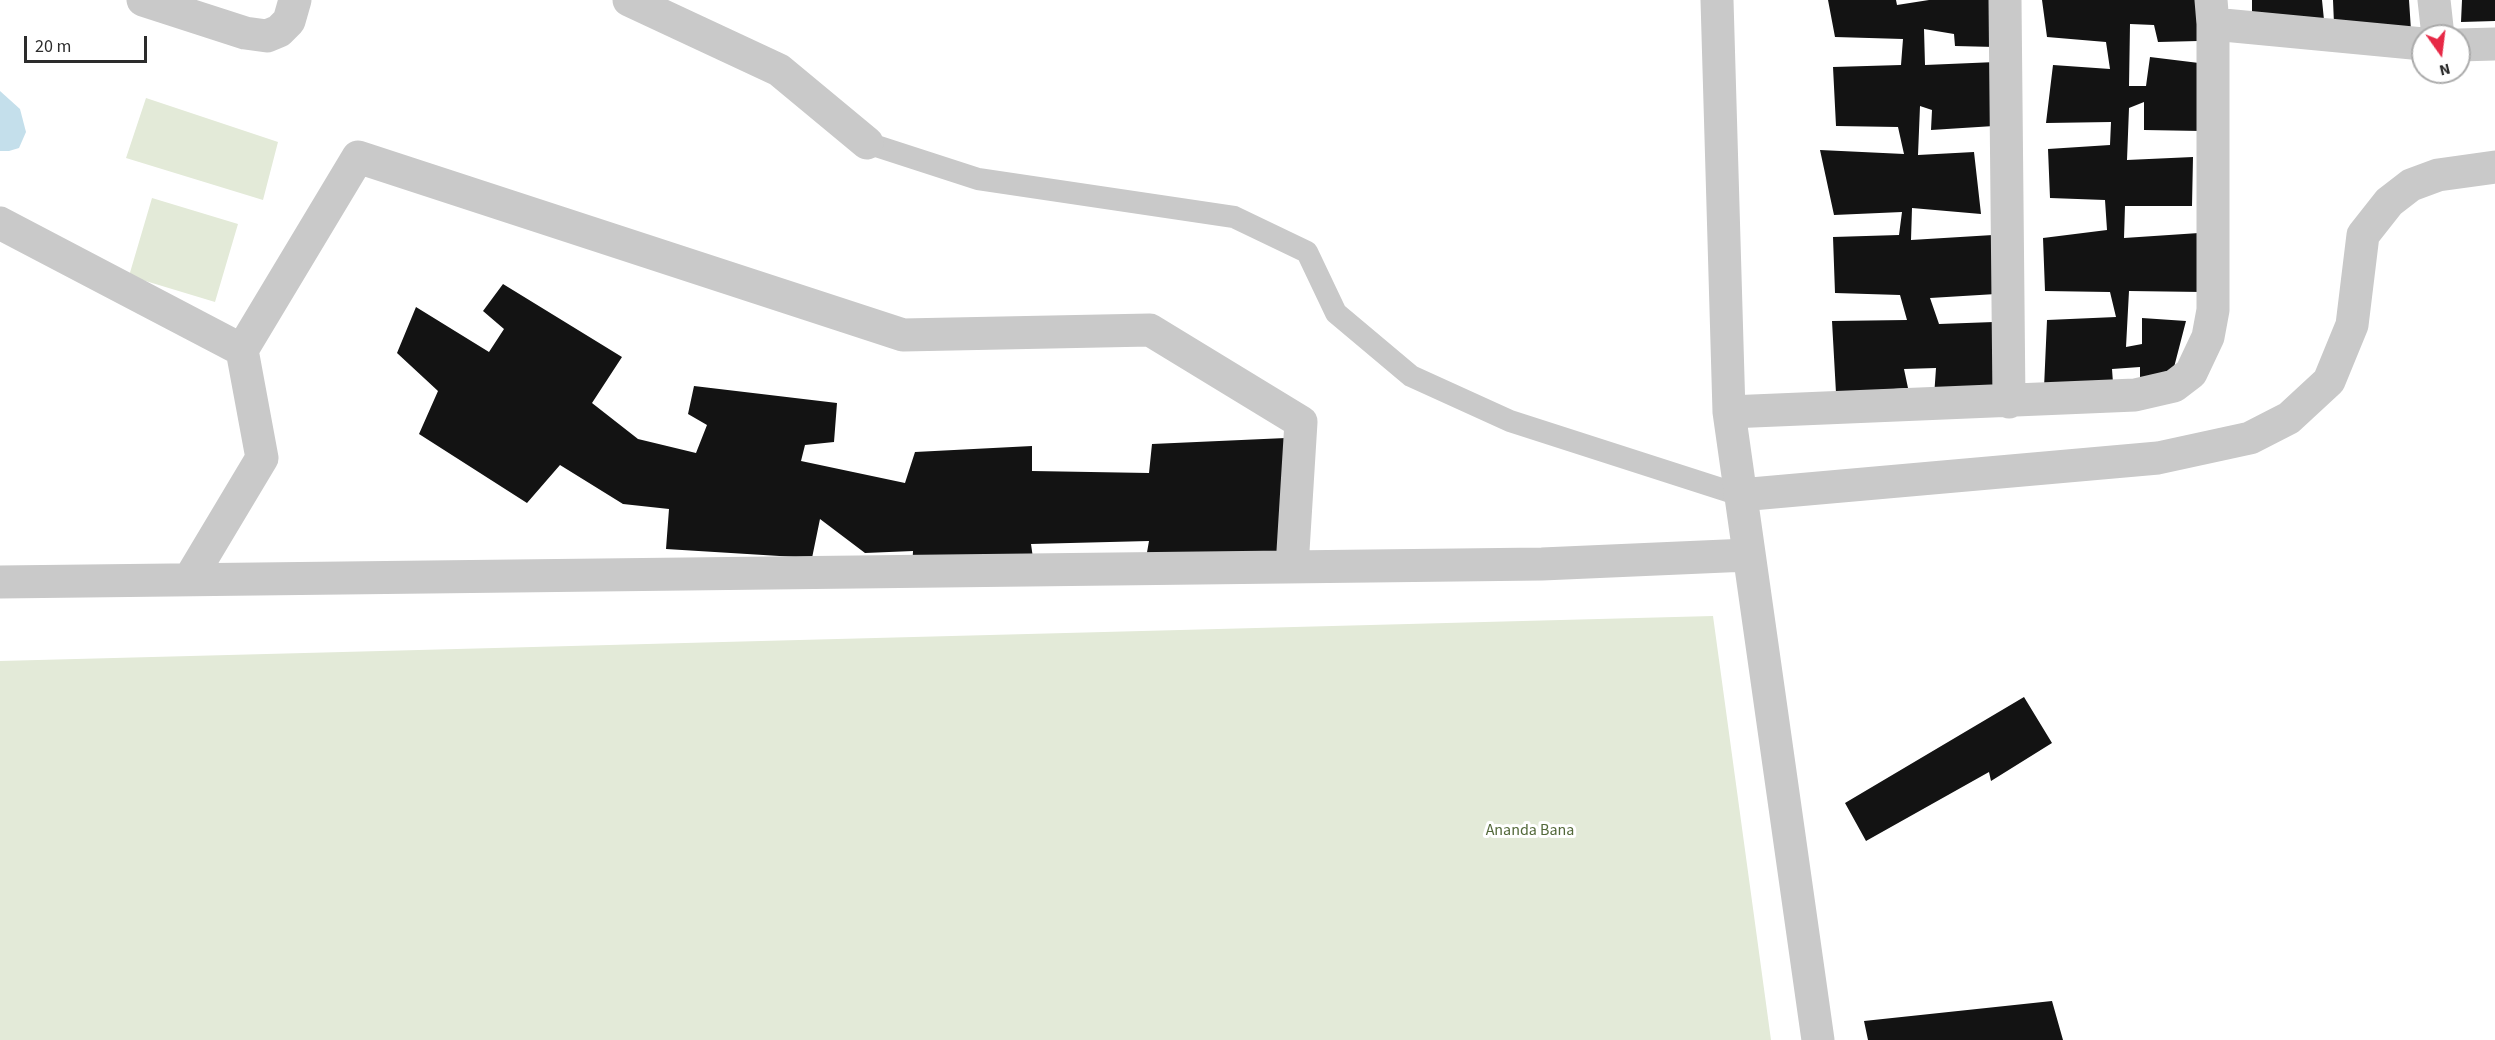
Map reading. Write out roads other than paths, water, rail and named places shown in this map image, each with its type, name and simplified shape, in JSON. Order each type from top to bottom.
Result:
[{"type":"street","points":[[143,0],[245,33],[267,36],[279,31],[289,21],[295,0]]},
{"type":"street","points":[[629,0],[779,70],[867,143]]},
{"type":"street","points":[[1718,0],[1729,412],[1818,1040]]},
{"type":"street","points":[[2005,0],[2009,402]]},
{"type":"street","points":[[2434,0],[2437,24]]},
{"type":"street","points":[[1729,412],[2135,395],[2174,387],[2191,373],[2208,337],[2213,310],[2212,12],[2411,42]]},
{"type":"street","points":[[2471,45],[2495,44]]},
{"type":"street","points":[[189,580],[262,458],[242,350],[358,157],[903,335],[1150,330],[1301,422],[1292,567]]},
{"type":"street","points":[[1740,495],[2158,458],[2250,438],[2289,418],[2329,381],[2352,325],[2362,235],[2389,202],[2411,185],[2438,175],[2495,167]]},
{"type":"street","points":[[0,223],[242,350]]},
{"type":"street","points":[[0,582],[1542,564],[1748,555]]},
{"type":"lane","points":[[867,143],[978,179],[1234,217],[1307,252],[1336,313],[1411,376],[1510,421],[1740,495]]},
{"type":"water","points":[[0,91],[20,109],[26,132],[19,148],[9,151],[0,151]]},
{"type":"park label","name":"Ananda Bana","points":[[1530,831]]}]
